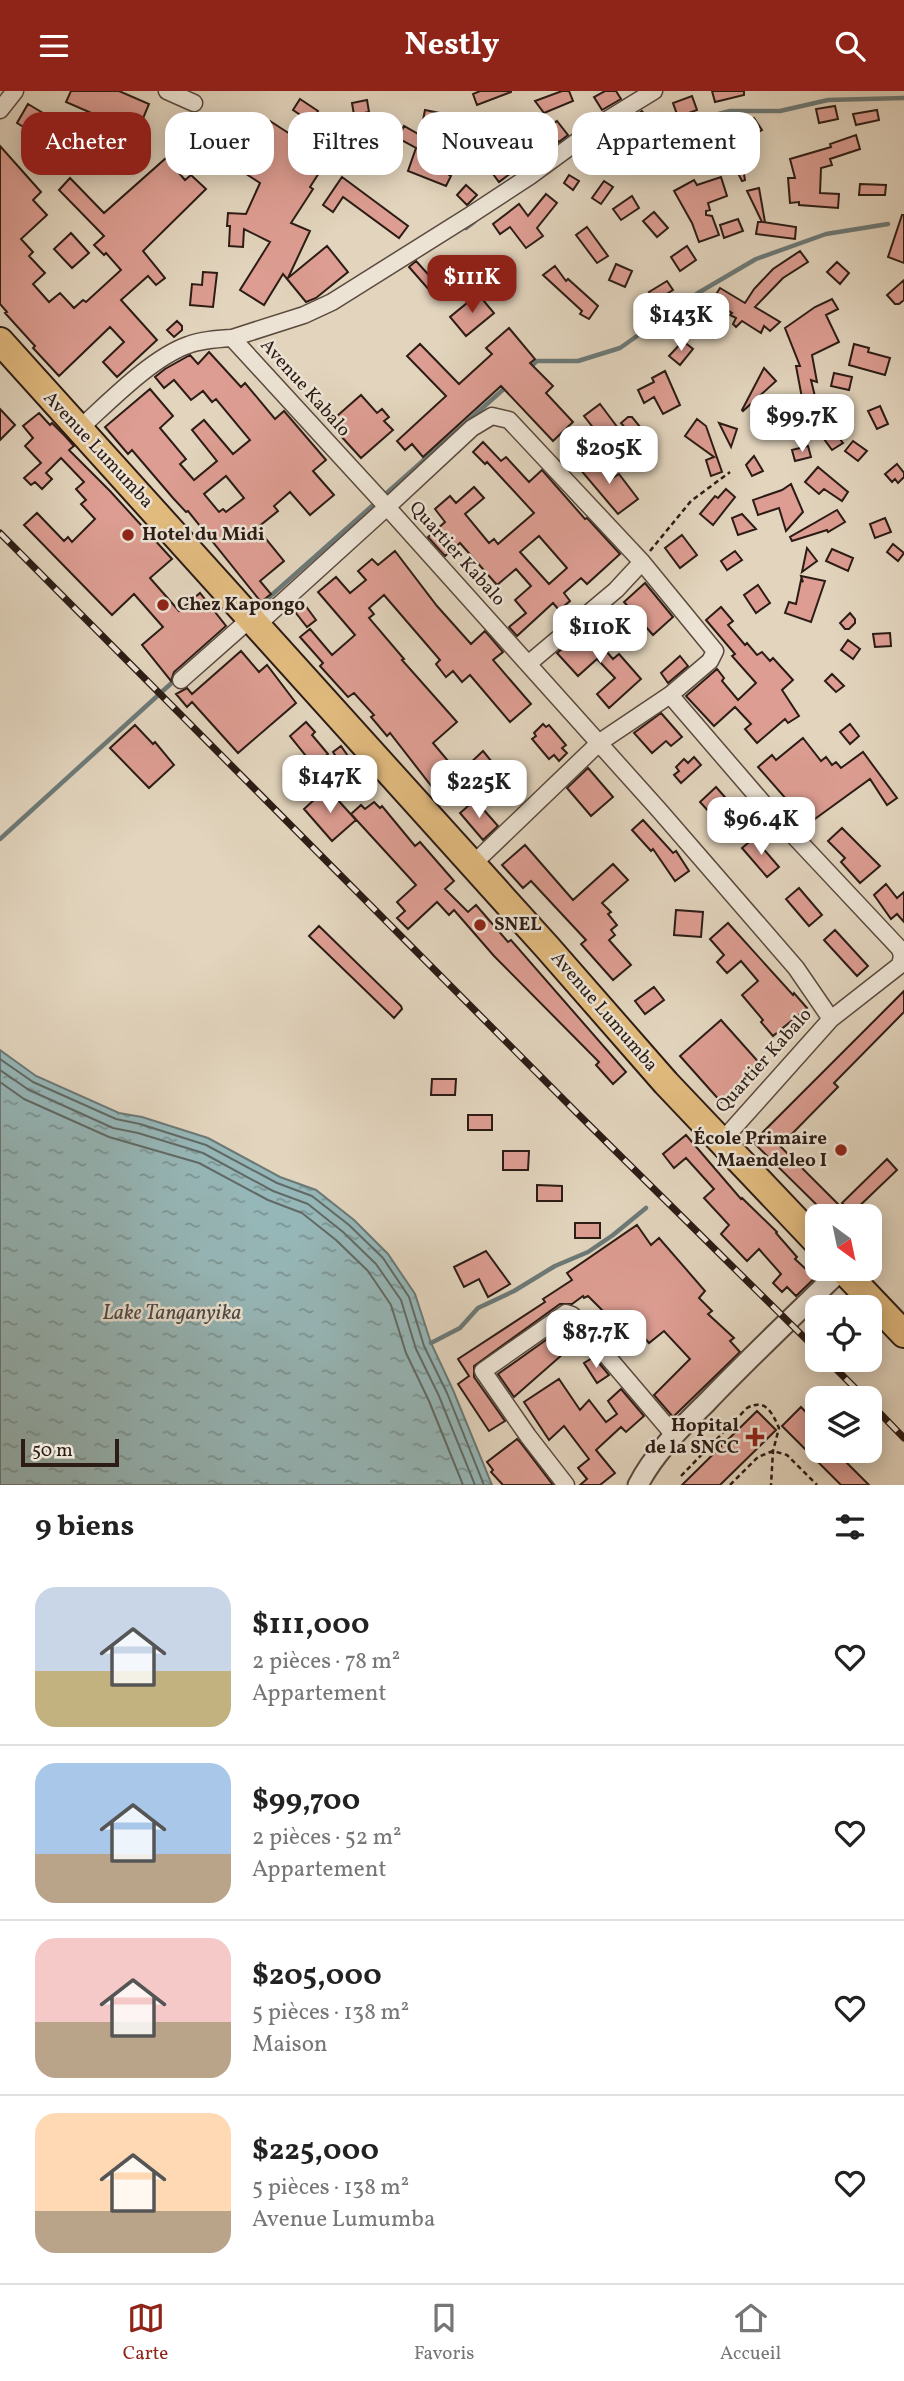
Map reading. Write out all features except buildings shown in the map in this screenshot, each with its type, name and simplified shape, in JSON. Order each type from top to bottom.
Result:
[{"type":"highway","name":"Avenue Lumumba","points":[[0,341],[721,1142],[805,1230]]},
{"type":"highway","points":[[853,1281],[904,1334]]},
{"type":"street","points":[[0,110],[15,91]]},
{"type":"street","points":[[167,91],[194,103]]},
{"type":"street","points":[[232,338],[304,315],[332,302],[469,216],[530,176],[605,121],[654,91]]},
{"type":"street","name":"Avenue Kabalo","points":[[79,429],[125,387],[166,356],[188,345],[232,338],[387,507]]},
{"type":"street","points":[[387,507],[472,428],[492,415],[509,420],[642,562],[715,651],[710,661],[670,695],[600,742],[472,864]]},
{"type":"street","name":"Quartier Kabalo","points":[[181,680],[387,507],[600,742],[796,968],[831,1019],[721,1142]]},
{"type":"street","points":[[528,664],[616,590],[642,562]]},
{"type":"street","points":[[670,695],[763,803],[900,949],[900,965],[831,1019]]},
{"type":"street","points":[[625,1485],[648,1465],[743,1364],[829,1281]]},
{"type":"street","points":[[566,1485],[516,1421],[483,1371],[566,1313],[572,1315],[674,1435]]},
{"type":"street","points":[[639,1485],[648,1465]]},
{"type":"path","points":[[642,562],[691,501],[730,472]]},
{"type":"path","points":[[681,1476],[755,1403],[764,1405],[772,1413],[779,1428],[773,1451],[771,1485]]},
{"type":"path","points":[[730,1485],[758,1457],[773,1451],[787,1455],[817,1485]]},
{"type":"water","name":"Lake Tanganyika","points":[[0,1050],[36,1076],[119,1113],[142,1117],[208,1138],[280,1177],[316,1190],[354,1220],[388,1254],[415,1294],[431,1343],[492,1485],[0,1485]]},
{"type":"waterway","points":[[726,112],[780,111],[828,100],[904,98]]},
{"type":"waterway","points":[[466,228],[474,222]]},
{"type":"waterway","points":[[529,368],[537,361],[578,361],[620,348],[698,293],[756,259],[826,234],[888,224]]},
{"type":"waterway","points":[[256,609],[506,387]]},
{"type":"waterway","points":[[0,839],[176,679]]},
{"type":"waterway","points":[[431,1343],[460,1328],[478,1308],[514,1291],[555,1266],[588,1252],[646,1208]]},
{"type":"railway","points":[[0,533],[805,1338]]},
{"type":"railway","points":[[839,1372],[853,1386]]},
{"type":"railway","points":[[882,1415],[904,1438]]},
{"type":"place","name":"Hotel du Midi","points":[[128,535]]},
{"type":"place","name":"Chez Kapongo","points":[[163,605]]},
{"type":"place","name":"SNEL","points":[[480,925]]},
{"type":"place","name":"École Primaire Maendeleo I","points":[[841,1150]]},
{"type":"place","name":"Hopital de la SNCC","points":[[755,1437]]}]
